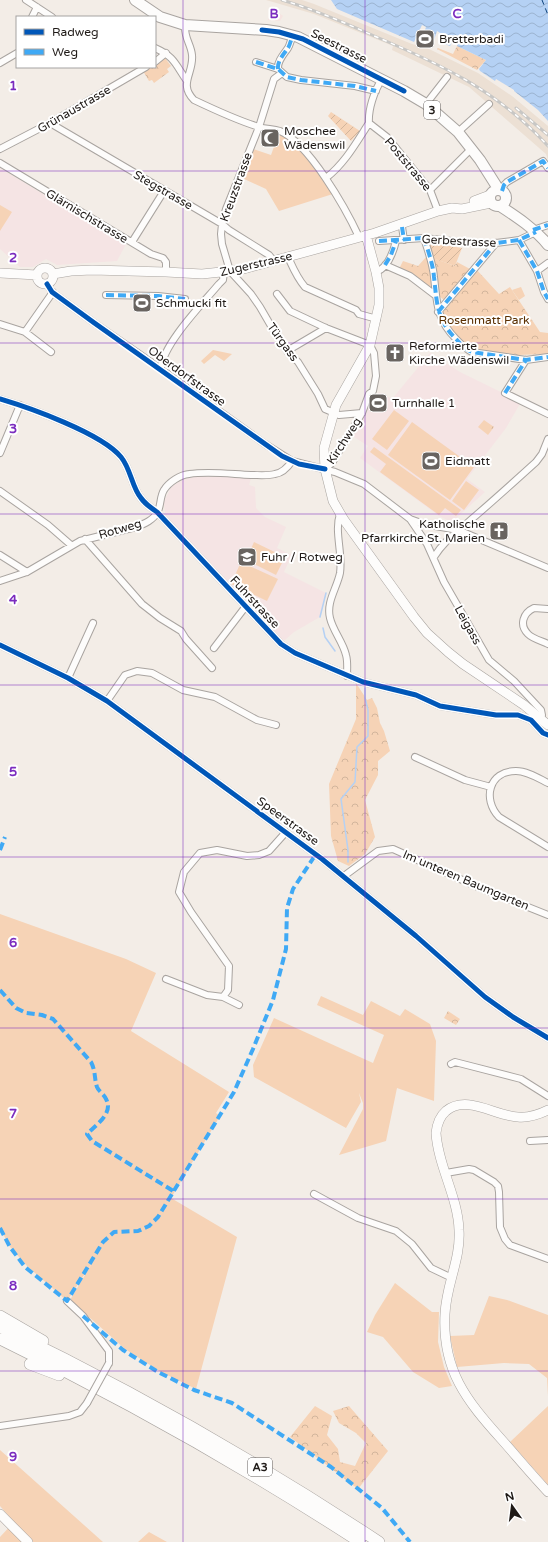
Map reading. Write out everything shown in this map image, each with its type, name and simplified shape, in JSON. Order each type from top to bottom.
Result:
[{"type":"highway","points":[[0,1316],[92,1373]]},
{"type":"highway","name":"A3","points":[[0,1327],[92,1373],[166,1413],[250,1461],[379,1542]]},
{"type":"highway","name":"A3","points":[[0,1339],[122,1400],[263,1480],[360,1542]]},
{"type":"highway","points":[[30,1364],[122,1400]]},
{"type":"main road","name":"Seestrasse","points":[[135,0],[160,17],[185,25],[266,30],[293,35],[317,45],[382,79],[426,104],[458,132],[472,148],[487,172],[497,197]]},
{"type":"main road","points":[[497,197],[513,214],[535,231],[548,245]]},
{"type":"street","points":[[26,0],[50,16]]},
{"type":"street","points":[[32,16],[37,7]]},
{"type":"street","points":[[185,25],[184,33],[192,55],[192,62],[187,81],[188,91],[194,100],[225,115],[259,127],[280,131],[291,138],[326,178],[363,236],[376,272],[380,297],[377,319],[370,345],[346,385],[333,413],[324,453],[325,469],[330,492],[340,514],[414,617],[428,633],[463,664],[513,697],[545,722]]},
{"type":"street","name":"Kreuzstrasse","points":[[227,272],[222,244],[222,224],[226,209],[259,127],[274,79],[280,71],[277,66],[284,52],[288,48],[293,35]]},
{"type":"street","points":[[156,48],[166,53],[171,58],[187,81]]},
{"type":"street","points":[[156,61],[166,53]]},
{"type":"street","points":[[0,63],[16,54]]},
{"type":"street","points":[[256,62],[280,71],[287,77],[301,80],[345,84],[376,90]]},
{"type":"street","name":"Grünaustrasse","points":[[0,148],[50,123],[144,68]]},
{"type":"street","points":[[426,104],[447,77]]},
{"type":"street","points":[[326,178],[336,170],[345,159],[369,123],[376,90],[382,79]]},
{"type":"street","points":[[458,132],[489,104]]},
{"type":"street","name":"Stegstrasse","points":[[50,123],[222,224],[274,261]]},
{"type":"street","name":"Poststrasse","points":[[369,123],[387,137],[430,190],[438,211]]},
{"type":"street","points":[[430,190],[472,148]]},
{"type":"street","points":[[497,197],[507,182],[543,161],[548,168]]},
{"type":"street","name":"Glärnischstrasse","points":[[0,163],[151,254],[165,260],[166,272]]},
{"type":"street","points":[[132,242],[164,190]]},
{"type":"street","name":"Zugerstrasse","points":[[0,272],[37,275],[40,270],[45,268],[50,270],[53,274],[81,270],[202,274],[227,272],[274,261],[363,236],[438,211],[497,197]]},
{"type":"street","name":"Gerbestrasse","points":[[379,241],[424,238],[469,243],[496,243],[519,240],[548,225]]},
{"type":"street","points":[[402,227],[404,240]]},
{"type":"street","points":[[424,238],[431,261],[438,312],[441,320],[451,335],[467,350],[472,352],[526,360],[548,357]]},
{"type":"street","points":[[519,240],[537,271],[548,299]]},
{"type":"street","points":[[376,272],[382,270],[391,255],[396,241]]},
{"type":"street","points":[[438,312],[496,243]]},
{"type":"street","points":[[288,257],[294,271],[305,287],[326,298],[356,310],[359,314],[377,319]]},
{"type":"street","points":[[537,271],[548,263]]},
{"type":"street","points":[[385,265],[415,278],[435,295]]},
{"type":"street","points":[[161,369],[161,361],[180,331],[220,284],[227,272]]},
{"type":"street","name":"Türgass","points":[[227,272],[247,290],[260,307],[287,351],[298,362],[318,394],[325,409],[333,413]]},
{"type":"street","points":[[37,275],[40,282],[47,284],[51,281],[53,274]]},
{"type":"street","name":"Oberdorfstrasse","points":[[47,284],[53,292],[93,322],[292,461],[325,469],[364,484],[410,519],[424,524],[458,530],[548,568]]},
{"type":"street","points":[[25,332],[53,292]]},
{"type":"street","points":[[277,294],[290,311],[326,328],[370,345]]},
{"type":"street","points":[[106,295],[158,296],[185,299]]},
{"type":"street","points":[[0,324],[25,332],[51,352]]},
{"type":"street","points":[[287,351],[326,328]]},
{"type":"street","name":"Kirchweg","points":[[325,469],[332,463],[362,413],[369,394],[373,391],[376,376],[374,353],[370,345]]},
{"type":"street","points":[[526,360],[505,393],[548,414]]},
{"type":"street","name":"Fuhrstrasse","points":[[0,399],[20,405],[83,432],[114,450],[126,464],[140,497],[150,507],[158,512],[281,644],[295,653],[347,676],[376,686],[416,694],[440,706],[496,715],[518,715],[531,720],[543,733],[548,735]]},
{"type":"street","points":[[0,453],[20,405]]},
{"type":"street","name":"Kirchweg","points":[[333,413],[339,415],[362,413]]},
{"type":"street","points":[[434,557],[444,543],[458,530],[545,456],[548,438]]},
{"type":"street","points":[[158,512],[164,490],[172,481],[182,476],[188,474],[210,473],[276,474],[283,471],[292,461]]},
{"type":"street","points":[[0,491],[48,525],[71,545]]},
{"type":"street","name":"Rotweg","points":[[0,581],[27,572],[71,545],[85,539],[143,524],[158,512]]},
{"type":"street","points":[[340,514],[338,525],[341,560],[340,574],[331,597],[329,610],[330,618],[346,654],[347,676]]},
{"type":"street","name":"Leigass","points":[[410,519],[421,534],[434,557],[447,588],[489,660],[514,681],[541,710],[545,722]]},
{"type":"street","points":[[85,539],[142,604],[160,618],[182,631],[186,639],[212,668]]},
{"type":"street","points":[[0,555],[27,572]]},
{"type":"street","points":[[214,648],[246,606]]},
{"type":"street","points":[[548,609],[534,608],[524,615],[523,620],[524,628],[528,635],[548,644]]},
{"type":"street","points":[[68,678],[93,623]]},
{"type":"street","name":"Speerstrasse","points":[[0,645],[68,678],[107,701],[344,876],[416,936],[485,997],[513,1017],[548,1038]]},
{"type":"street","points":[[107,701],[125,675],[138,671],[152,673],[183,690],[215,697],[257,720],[276,725]]},
{"type":"street","points":[[415,757],[465,780],[491,787]]},
{"type":"street","points":[[548,783],[526,772],[510,772],[498,778],[491,787],[490,792],[491,805],[496,814],[548,847]]},
{"type":"street","points":[[223,997],[228,990],[230,966],[191,912],[179,892],[184,872],[200,853],[217,850],[248,856],[259,855],[269,851],[286,832]]},
{"type":"street","name":"Im unteren Baumgarten","points":[[344,876],[378,850],[393,849],[478,887],[548,915]]},
{"type":"street","points":[[166,979],[207,995],[223,997],[239,1005]]},
{"type":"street","points":[[451,1064],[455,1062],[521,1078],[548,1096]]},
{"type":"street","points":[[548,1110],[530,1117],[517,1117],[466,1104],[455,1106],[448,1109],[439,1119],[436,1133],[459,1228],[460,1244],[446,1302],[445,1324],[449,1356],[455,1376],[475,1409],[548,1492]]},
{"type":"street","points":[[530,1141],[548,1140]]},
{"type":"street","points":[[446,1173],[464,1169],[474,1170],[494,1182],[498,1186],[500,1227],[504,1239],[510,1246],[548,1260]]},
{"type":"street","points":[[314,1194],[358,1218],[396,1231],[412,1244],[431,1268],[452,1278]]},
{"type":"street","points":[[0,1426],[69,1416],[80,1412],[87,1403],[109,1362],[109,1351],[83,1316],[67,1301]]},
{"type":"street","points":[[0,1514],[28,1542]]},
{"type":"shaded area","points":[[266,0],[302,0],[314,4],[412,44],[425,47],[478,73],[512,96],[548,126],[548,160],[546,154],[469,87],[392,50],[393,46],[314,14]]},
{"type":"shaded area","points":[[271,7],[283,16],[280,21],[268,20]]},
{"type":"shaded area","points":[[0,168],[126,244],[117,261],[57,265],[46,259],[33,267],[20,267],[0,249]]},
{"type":"shaded area","name":"Eidmatt","points":[[430,353],[460,372],[521,402],[506,428],[467,479],[485,492],[452,522],[439,516],[360,458],[368,446],[351,435],[379,392],[392,399]]},
{"type":"shaded area","name":"Fuhr / Rotweg","points":[[201,476],[251,478],[249,485],[255,487],[256,508],[265,517],[286,527],[277,548],[292,555],[284,572],[326,593],[320,617],[294,632],[285,640],[280,639],[173,526],[165,514],[164,502],[171,487],[188,478]]},
{"type":"green space","points":[[457,46],[486,60],[477,70],[437,49],[438,48],[453,54]]},
{"type":"green space","points":[[165,58],[171,66],[167,69],[169,72],[154,83],[152,80],[149,81],[143,71],[149,68],[156,68],[156,64]]},
{"type":"green space","points":[[331,112],[360,131],[351,141],[328,116]]},
{"type":"green space","points":[[279,133],[291,138],[336,193],[279,211],[266,189],[240,177],[250,148],[271,155]]},
{"type":"green space","points":[[0,205],[12,212],[0,231]]},
{"type":"green space","points":[[427,242],[462,248],[455,266],[432,258]]},
{"type":"green space","points":[[427,256],[455,266],[457,262],[470,269],[444,300],[413,275],[399,269],[403,261],[418,266]]},
{"type":"green space","name":"Rosenmatt Park","points":[[476,269],[499,294],[510,287],[540,332],[548,333],[548,354],[517,355],[468,348],[446,324],[441,311]]},
{"type":"green space","points":[[521,287],[525,296],[519,300],[512,290]]},
{"type":"green space","points":[[213,350],[232,354],[224,361],[215,355],[204,364],[201,361]]},
{"type":"green space","points":[[394,410],[409,421],[387,450],[372,439]]},
{"type":"green space","points":[[484,420],[494,427],[488,435],[478,427]]},
{"type":"green space","name":"Eidmatt","points":[[412,422],[474,467],[450,500],[388,455]]},
{"type":"green space","points":[[374,447],[461,510],[456,516],[445,508],[439,515],[380,472],[386,464],[370,452]]},
{"type":"green space","points":[[466,481],[479,490],[464,510],[452,501]]},
{"type":"green space","points":[[254,542],[285,557],[276,575],[246,560]]},
{"type":"green space","points":[[241,562],[278,579],[267,601],[231,584]]},
{"type":"green space","points":[[356,683],[367,700],[372,698],[377,708],[380,723],[390,751],[378,761],[378,775],[365,800],[375,837],[365,854],[349,866],[338,861],[331,836],[329,784],[356,719]]},
{"type":"green space","points":[[0,914],[126,959],[156,973],[131,1031],[229,1092],[216,1113],[220,1116],[171,1198],[237,1237],[196,1389],[161,1372],[125,1349],[70,1300],[94,1260],[67,1301],[27,1266],[10,1247],[0,1228]]},
{"type":"green space","points":[[321,996],[363,1015],[371,1001],[400,1016],[405,1009],[430,1024],[436,1041],[434,1101],[397,1088],[386,1141],[339,1155],[363,1109],[363,1103],[359,1093],[361,1102],[346,1128],[254,1077],[253,1065],[274,1018],[373,1063],[384,1035],[317,1005]]},
{"type":"green space","points":[[448,1011],[460,1019],[456,1025],[444,1018]]},
{"type":"green space","points":[[395,1283],[432,1312],[439,1312],[438,1342],[444,1367],[452,1386],[439,1388],[413,1372],[383,1337],[367,1332],[375,1315]]},
{"type":"green space","points":[[489,1296],[507,1300],[548,1315],[548,1396],[547,1378],[529,1364],[504,1363],[457,1367],[450,1336],[474,1335]]},
{"type":"green space","points":[[315,1406],[332,1416],[327,1435],[338,1449],[340,1462],[355,1466],[366,1443],[356,1433],[339,1423],[333,1411],[349,1406],[388,1451],[358,1489],[290,1437]]},
{"type":"green space","points":[[548,1406],[548,1485],[510,1442]]},
{"type":"green space","points":[[0,1450],[103,1542],[0,1542],[0,1537],[14,1522],[0,1506]]},
{"type":"green space","points":[[149,1532],[167,1542],[138,1542]]},
{"type":"water","points":[[331,0],[548,0],[548,121],[538,110],[514,90],[496,79],[495,81],[480,71],[479,69],[486,60],[457,46],[459,40],[454,38],[450,46],[439,42],[442,34],[437,31],[434,40],[423,35],[426,27],[422,25],[414,42],[337,9]]},
{"type":"waterway","points":[[320,617],[326,593]]},
{"type":"waterway","points":[[323,628],[325,637],[335,651]]},
{"type":"waterway","points":[[348,862],[348,850],[341,799],[355,782],[357,747],[368,736],[368,710],[365,698],[365,688]]},
{"type":"ferry route","points":[[542,0],[548,15]]},
{"type":"railway","points":[[282,0],[305,7],[397,46],[466,80],[509,109],[529,126],[548,146]]},
{"type":"railway","points":[[516,108],[548,135]]},
{"type":"marked path","points":[[278,69],[280,60],[289,47],[293,35]]},
{"type":"marked path","points":[[256,62],[278,69],[287,77],[355,86],[376,91]]},
{"type":"marked path","points":[[502,191],[507,182],[543,161],[548,168]]},
{"type":"marked path","points":[[533,230],[548,225]]},
{"type":"marked path","points":[[402,227],[404,240]]},
{"type":"marked path","points":[[379,241],[424,238],[469,243],[496,243],[519,240],[536,232]]},
{"type":"marked path","points":[[424,238],[433,267],[437,302],[441,317],[449,332],[461,345],[472,352],[526,360],[548,357]]},
{"type":"marked path","points":[[519,240],[537,271],[548,299]]},
{"type":"marked path","points":[[385,265],[391,255],[396,241]]},
{"type":"marked path","points":[[438,312],[496,243]]},
{"type":"marked path","points":[[106,295],[158,296],[185,299]]},
{"type":"marked path","points":[[505,393],[526,360]]},
{"type":"marked path","points":[[0,850],[5,837]]},
{"type":"marked path","points":[[0,1228],[10,1247],[25,1267],[67,1301],[103,1242],[114,1232],[138,1231],[149,1226],[158,1217],[234,1092],[253,1049],[273,1000],[286,949],[287,908],[293,889],[316,854]]},
{"type":"marked path","points":[[0,990],[16,1008],[26,1013],[42,1015],[53,1019],[91,1062],[94,1069],[97,1087],[105,1097],[108,1104],[106,1114],[87,1134],[92,1141],[175,1192]]},
{"type":"marked path","points":[[83,1316],[123,1350],[158,1372],[194,1390],[232,1403],[331,1467],[382,1508],[410,1542]]},
{"type":"cycle path","points":[[262,30],[279,32],[303,39],[404,91]]},
{"type":"cycle path","points":[[47,284],[52,292],[282,456],[299,464],[325,469]]},
{"type":"cycle path","points":[[0,399],[29,408],[64,422],[82,430],[111,448],[121,457],[135,489],[144,502],[157,512],[281,644],[295,653],[363,682],[416,695],[440,706],[496,715],[518,715],[531,720],[543,733],[548,735]]},
{"type":"cycle path","points":[[0,645],[68,678],[107,701],[322,859],[416,936],[485,997],[513,1017],[548,1038]]},
{"type":"place","name":"Bretterbadi","points":[[425,39]]},
{"type":"place","name":"Moschee Wädenswil","points":[[270,138]]},
{"type":"place","name":"Schmucki fit","points":[[142,303]]},
{"type":"place","name":"Reformierte Kirche Wädenswil","points":[[395,353]]},
{"type":"place","name":"Turnhalle 1","points":[[378,403]]},
{"type":"place","name":"Eidmatt","points":[[431,461]]},
{"type":"place","name":"Katholische Pfarrkirche St. Marien","points":[[499,531]]},
{"type":"place","name":"Fuhr / Rotweg","points":[[247,557]]}]
